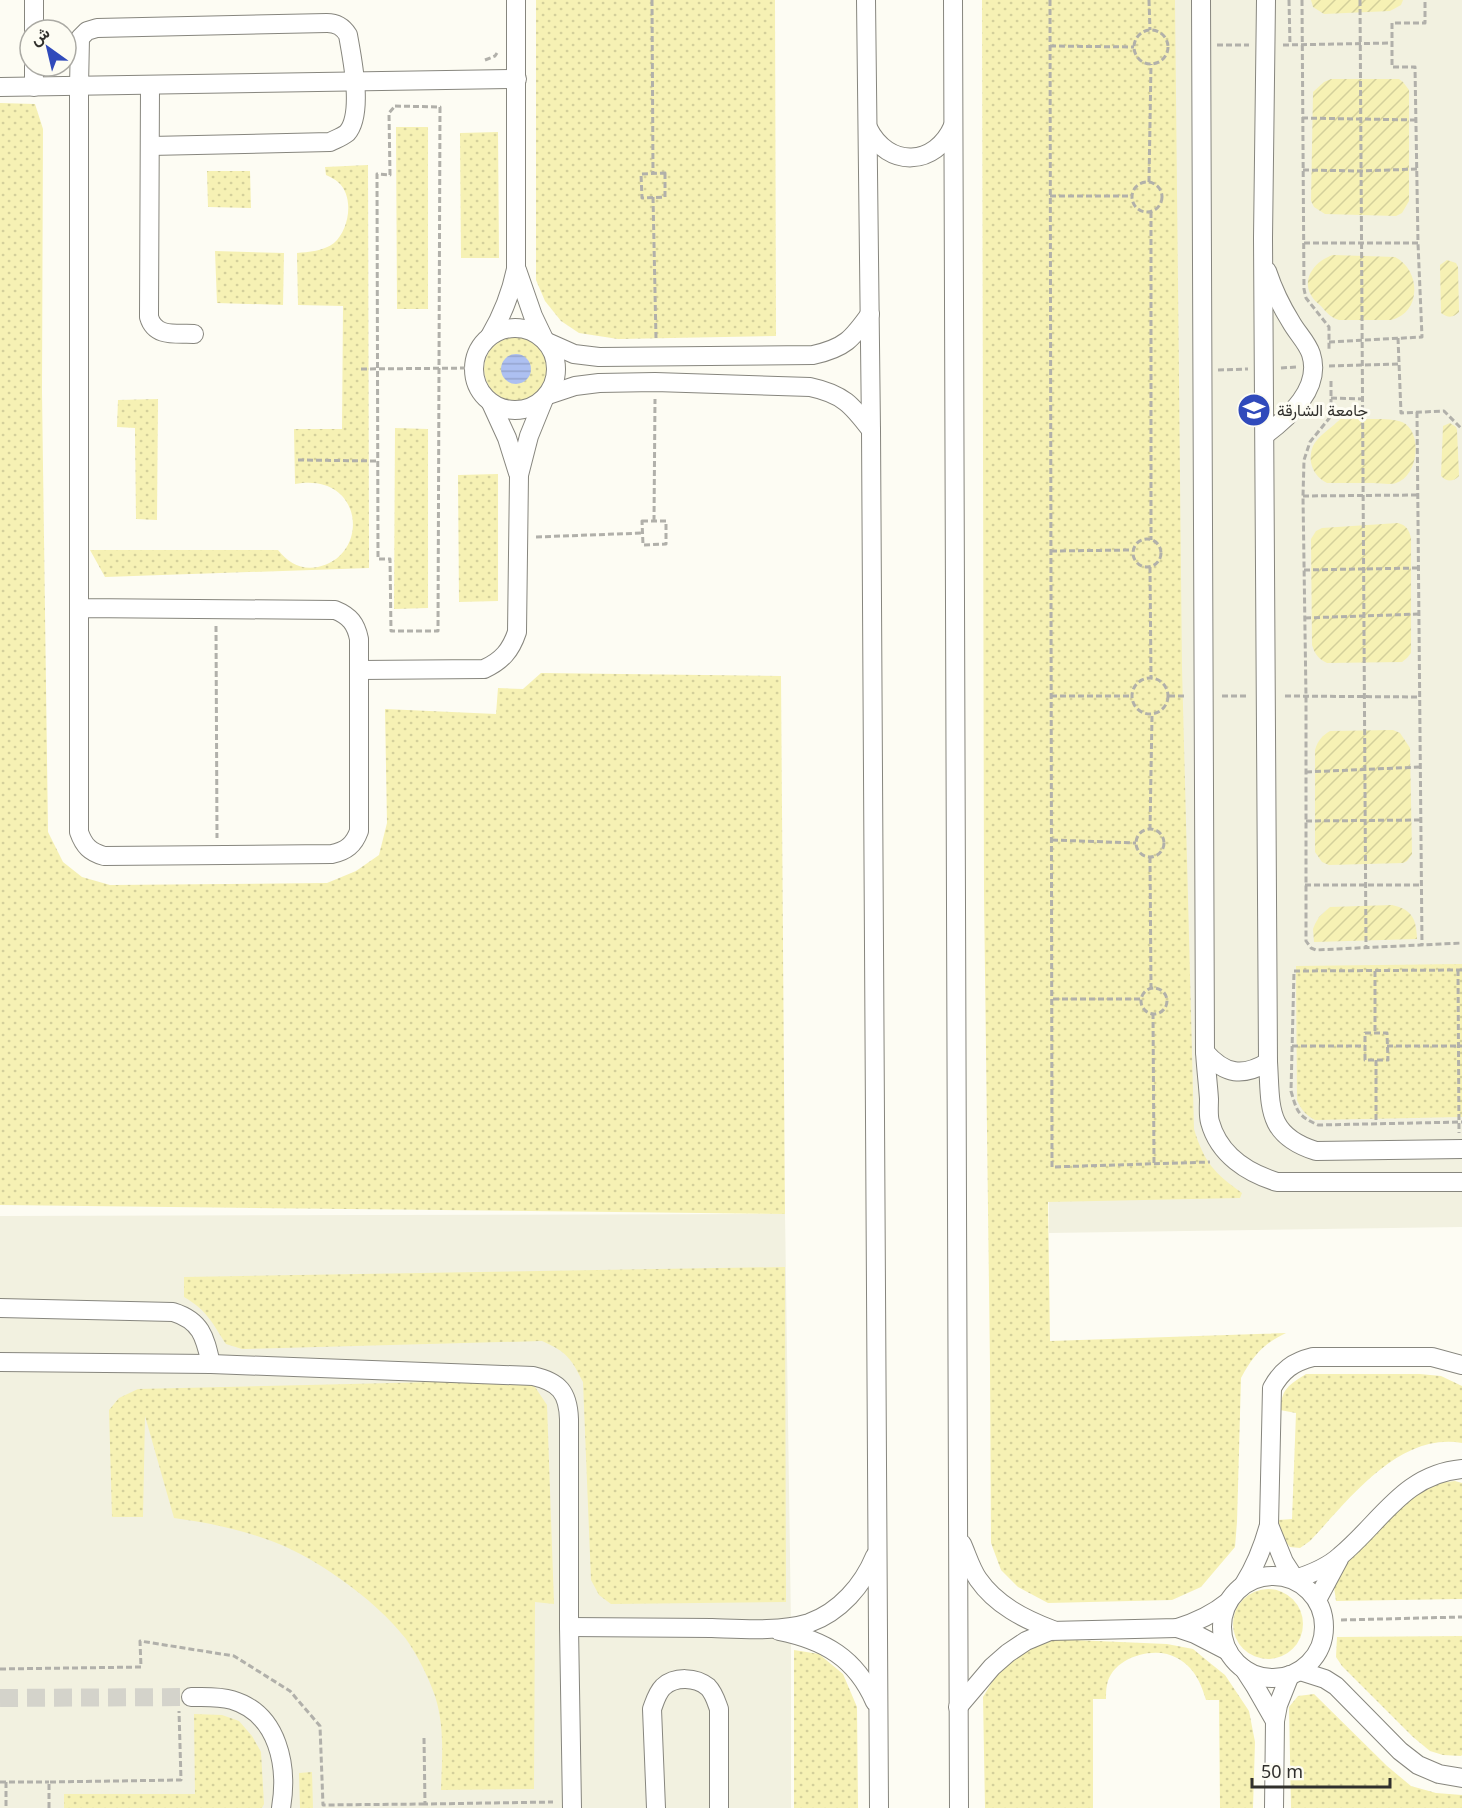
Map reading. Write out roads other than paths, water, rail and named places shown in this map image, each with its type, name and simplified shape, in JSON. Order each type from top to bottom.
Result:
[{"type":"street","points":[[34,0],[34,18]]},
{"type":"street","points":[[516,0],[516,268],[502,315],[476,356],[474,368],[476,382],[482,394],[491,404],[507,438],[519,475]]},
{"type":"street","points":[[867,0],[872,430],[879,1808]]},
{"type":"street","points":[[953,0],[959,1808]]},
{"type":"street","points":[[1201,0],[1203,696],[1206,1052],[1210,1122],[1229,1155],[1243,1167],[1277,1182],[1462,1182]]},
{"type":"street","points":[[1266,0],[1263,261],[1268,1062],[1271,1110],[1277,1125],[1287,1138],[1300,1146],[1316,1151],[1461,1149]]},
{"type":"street","points":[[80,608],[336,610],[345,614],[357,630],[360,670],[359,831],[350,847],[332,854],[104,856],[92,853],[83,844],[79,832],[79,87],[81,38],[91,28],[327,23],[339,26],[348,35],[356,82],[355,114],[348,132],[340,138],[330,142],[150,146]]},
{"type":"street","points":[[34,78],[34,87]]},
{"type":"street","points":[[0,87],[517,80]]},
{"type":"street","points":[[150,86],[149,317],[155,329],[162,333],[194,334]]},
{"type":"street","points":[[868,128],[879,146],[897,156],[907,158],[927,154],[936,149],[944,143],[954,125]]},
{"type":"street","points":[[1263,261],[1283,308],[1312,356],[1313,367],[1309,388],[1300,401],[1265,435]]},
{"type":"street","points":[[360,670],[484,669],[501,659],[513,644],[517,632],[519,475],[529,436],[555,382],[557,369],[555,355],[533,316],[516,268]]},
{"type":"street","points":[[490,336],[501,330],[524,328],[585,357],[813,355],[831,351],[847,342],[870,314]]},
{"type":"street","points":[[735,356],[735,384]]},
{"type":"street","points":[[491,404],[501,409],[524,410],[535,406],[546,397],[576,386],[599,383],[656,382],[810,387],[826,390],[844,399],[872,430]]},
{"type":"street","points":[[1206,1052],[1215,1063],[1228,1070],[1242,1072],[1256,1069],[1268,1062]]},
{"type":"street","points":[[0,1308],[173,1312],[191,1320],[199,1328],[205,1339],[211,1364]]},
{"type":"street","points":[[1462,1365],[1424,1357],[1313,1357],[1288,1366],[1278,1376],[1272,1388],[1269,1525],[1264,1546],[1255,1566],[1244,1584],[1228,1602],[1222,1618],[1222,1635],[1227,1651],[1244,1669],[1266,1678],[1295,1673],[1325,1679],[1336,1686],[1400,1751],[1418,1765],[1439,1774],[1462,1778]]},
{"type":"street","points":[[0,1362],[211,1364],[533,1376],[549,1379],[561,1389],[569,1403],[572,1808]]},
{"type":"street","points":[[1295,1580],[1340,1557],[1405,1493],[1424,1479],[1446,1471],[1462,1469]]},
{"type":"street","points":[[1269,1525],[1284,1562],[1295,1580]]},
{"type":"street","points":[[959,1538],[977,1578],[991,1594],[1026,1619],[1053,1630]]},
{"type":"street","points":[[569,1627],[765,1629],[808,1623],[844,1602],[869,1569],[877,1550]]},
{"type":"street","points":[[1317,1600],[1340,1557]]},
{"type":"street","points":[[1244,1584],[1260,1577],[1278,1575],[1295,1580],[1308,1588],[1317,1600],[1325,1623],[1321,1647],[1309,1664],[1295,1673],[1278,1705],[1275,1721],[1274,1808]]},
{"type":"street","points":[[958,1707],[992,1667],[1008,1653],[1026,1641],[1053,1630],[1177,1628],[1204,1618],[1228,1602]]},
{"type":"street","points":[[1177,1628],[1212,1642],[1227,1651]]},
{"type":"street","points":[[765,1629],[806,1638],[825,1645],[842,1656],[869,1687],[877,1706]]},
{"type":"street","points":[[1321,1647],[1324,1660],[1336,1686]]},
{"type":"street","points":[[1244,1669],[1275,1721]]},
{"type":"street","points":[[656,1808],[652,1708],[663,1687],[674,1681],[686,1679],[698,1681],[716,1697],[719,1808]]},
{"type":"street","points":[[185,1701],[215,1697],[233,1701],[251,1710],[266,1724],[277,1741],[283,1760],[281,1808]]},
{"type":"water","points":[[516,354],[522,355],[530,363],[530,375],[522,383],[516,384],[510,383],[502,375],[501,369],[502,363],[510,355]]},
{"type":"tunnel","points":[[0,1698],[191,1697]]},
{"type":"place","name":"جامعة الشارقة","points":[[1254,410]]}]
